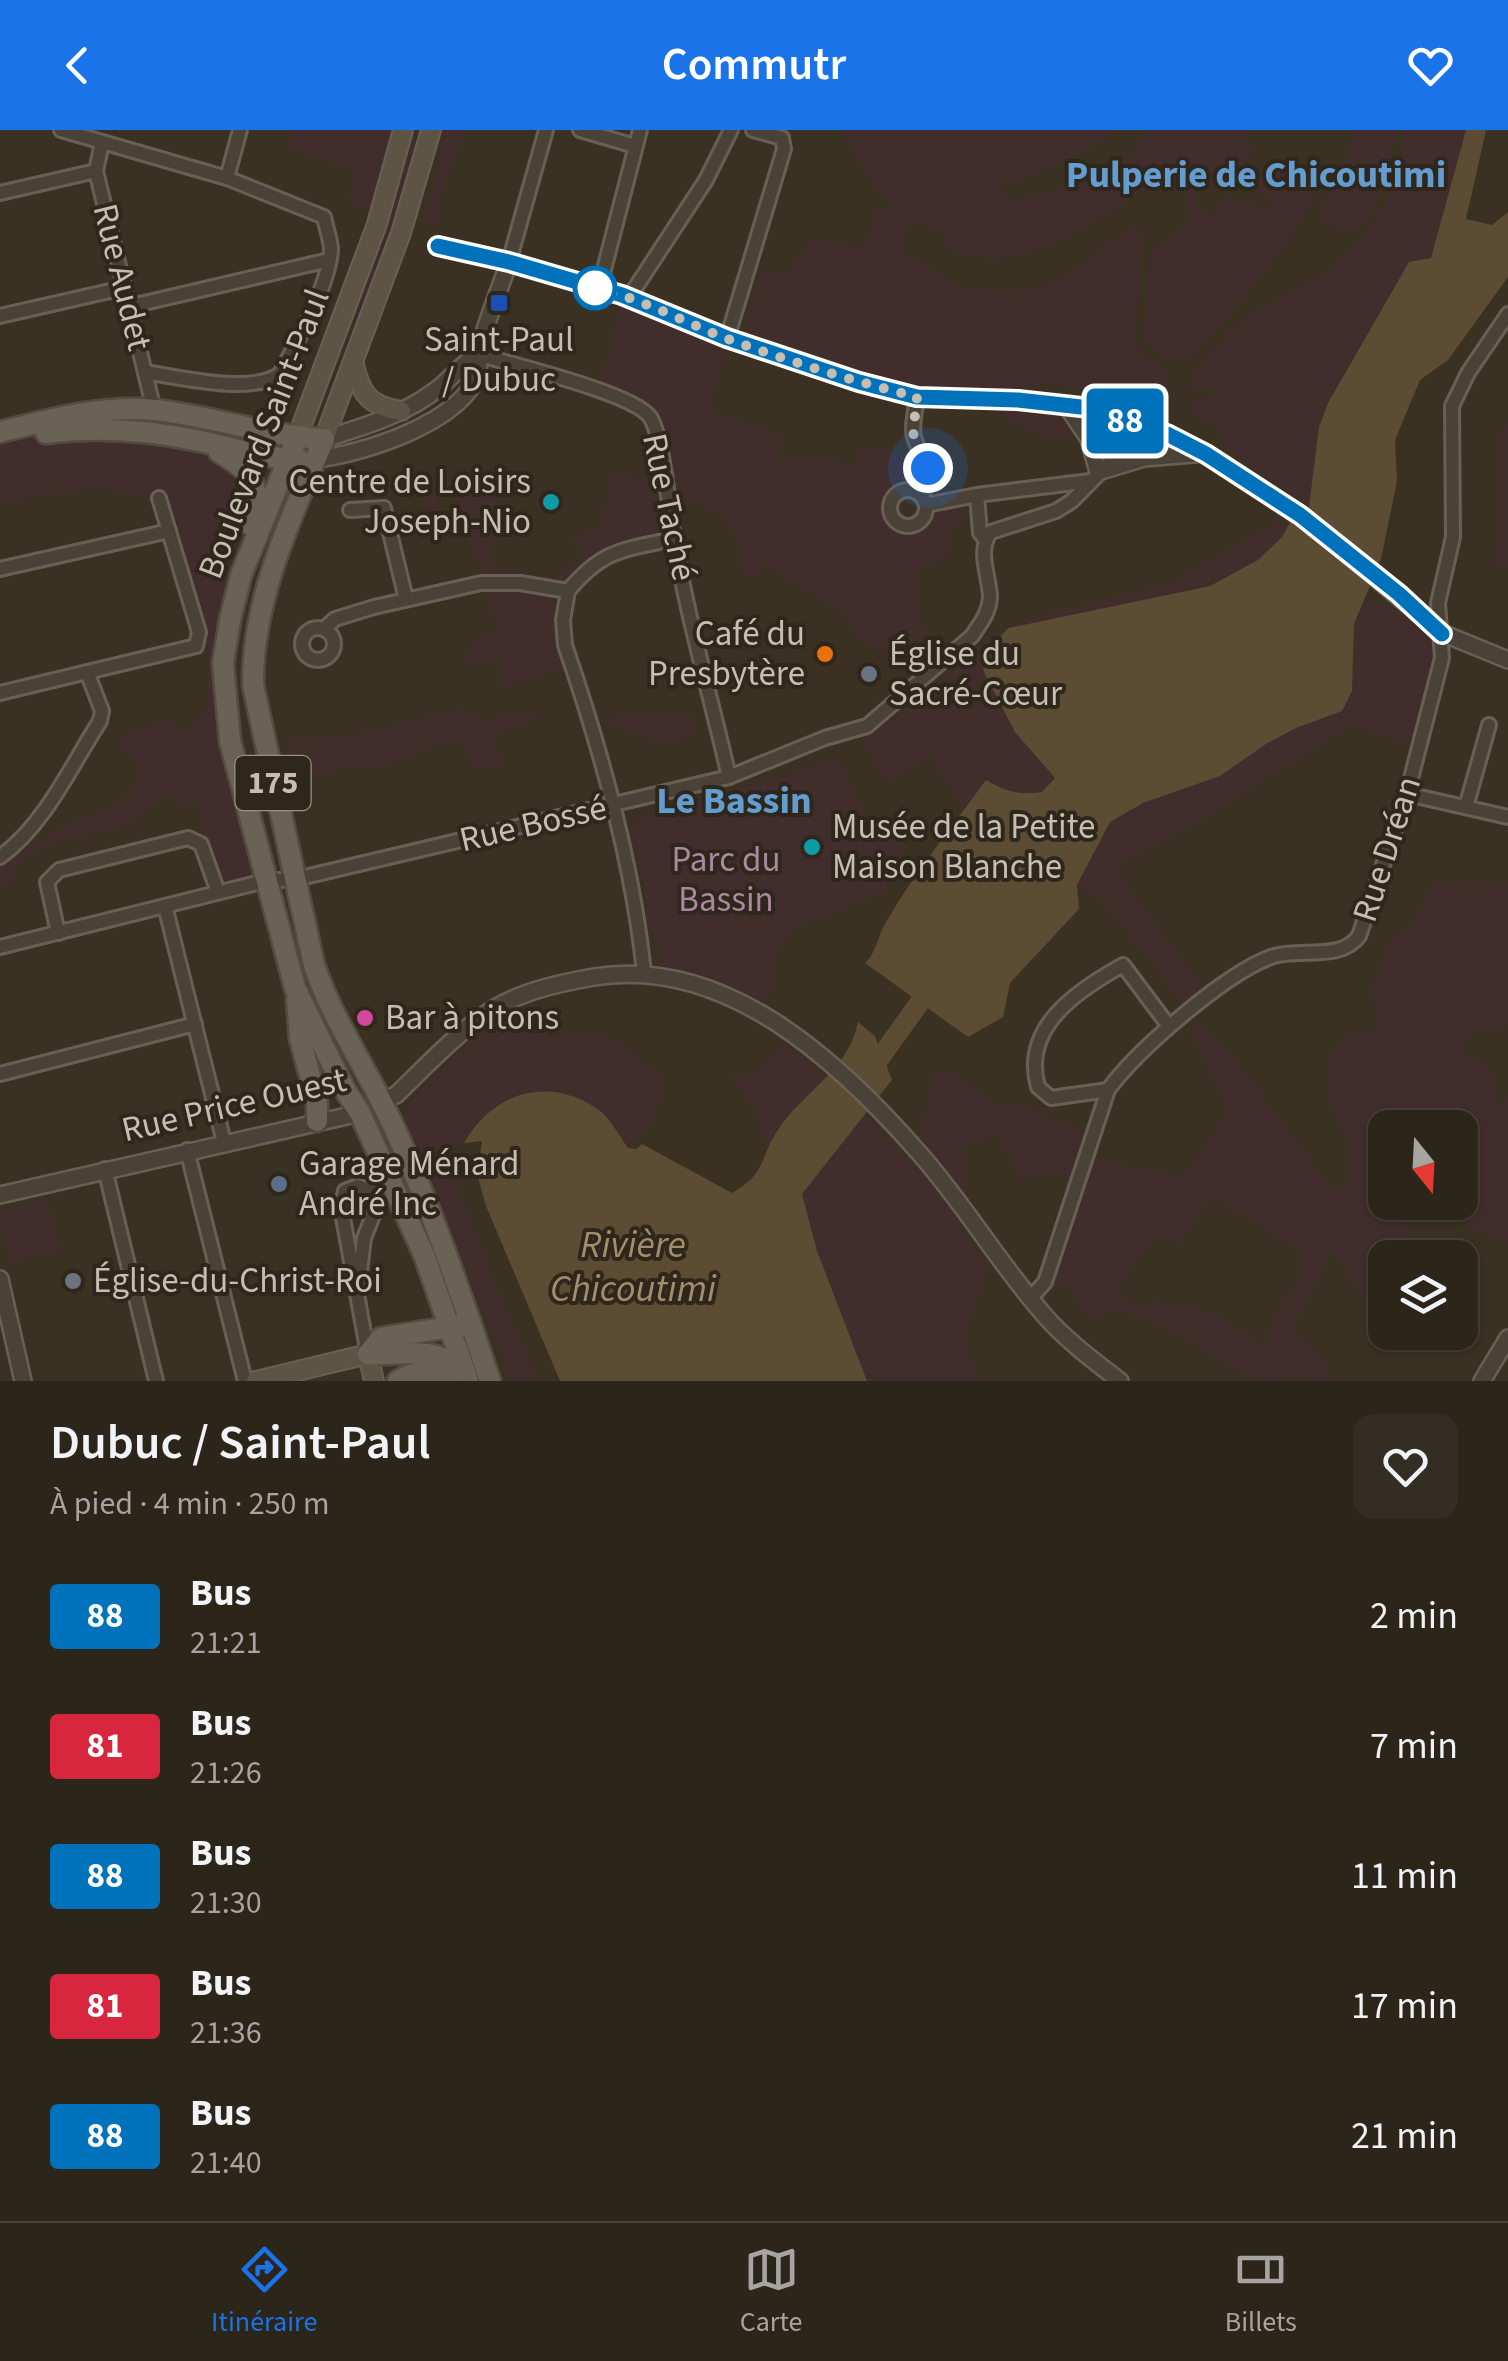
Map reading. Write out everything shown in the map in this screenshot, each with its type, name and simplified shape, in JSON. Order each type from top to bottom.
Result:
[{"type":"main road","name":"Boulevard Saint-Paul","points":[[402,130],[366,256],[241,576],[223,663],[230,741],[296,988],[360,1113],[425,1257],[450,1326],[460,1378]]},
{"type":"main road","name":"Boulevard Saint-Paul","points":[[431,130],[401,233],[354,364],[260,606],[252,650],[253,685],[314,964],[326,1000],[399,1138],[490,1381]]},
{"type":"main road","points":[[354,364],[362,392],[370,402],[402,411]]},
{"type":"main road","points":[[0,432],[84,413],[154,410],[297,438],[320,449]]},
{"type":"main road","points":[[0,443],[68,430],[116,428],[289,459],[320,449]]},
{"type":"main road","points":[[198,440],[247,470],[256,488],[241,576]]},
{"type":"main road","points":[[296,988],[300,1038],[317,1102],[317,1121]]},
{"type":"main road","name":"Rue Price Ouest","points":[[360,1113],[380,1101]]},
{"type":"main road","points":[[368,1354],[382,1338],[472,1326],[506,1381]]},
{"type":"main road","points":[[256,1381],[368,1354],[433,1353],[460,1378]]},
{"type":"main road","points":[[368,1354],[374,1381]]},
{"type":"main road","points":[[398,1381],[420,1372],[460,1378]]},
{"type":"street","points":[[62,130],[227,178],[324,217],[330,260],[306,323],[280,374],[273,379],[232,383],[145,372]]},
{"type":"street","points":[[227,178],[240,130]]},
{"type":"street","points":[[320,449],[362,449],[439,417],[454,406],[478,373],[478,354],[546,130]]},
{"type":"street","points":[[580,130],[635,146]]},
{"type":"street","points":[[599,289],[640,130]]},
{"type":"street","points":[[628,298],[706,180],[731,130]]},
{"type":"street","points":[[727,338],[784,149],[782,138],[753,130]]},
{"type":"street","name":"Rue Audet","points":[[102,144],[96,171],[154,410]]},
{"type":"street","points":[[0,192],[96,171]]},
{"type":"street","points":[[438,246],[509,262],[628,298],[727,338],[917,397],[1090,408],[1167,434],[1206,454],[1300,515],[1399,594],[1442,634],[1508,660]]},
{"type":"street","points":[[127,307],[330,260]]},
{"type":"street","points":[[0,316],[122,288]]},
{"type":"street","name":"Rue Dréan","points":[[1031,1298],[1045,1282],[1108,1090],[1125,1067],[1158,1036],[1254,964],[1277,955],[1343,950],[1360,936],[1406,794],[1442,658],[1438,603],[1453,538],[1452,406],[1468,373],[1508,314]]},
{"type":"street","points":[[320,449],[402,411],[435,391],[458,366],[478,354]]},
{"type":"street","name":"Rue Taché","points":[[478,354],[632,402],[650,417],[729,777]]},
{"type":"street","points":[[917,397],[913,433],[928,468],[924,500],[1094,476],[1144,458],[1206,454]]},
{"type":"street","points":[[1066,405],[1089,439],[1094,476]]},
{"type":"street","points":[[986,539],[1003,526],[1056,511],[1072,501],[1143,429]]},
{"type":"street","name":"Rue Bossé","points":[[0,948],[218,892],[265,881],[296,880],[729,777],[824,738],[867,726],[972,636],[984,619],[990,602],[986,539],[980,533],[977,495]]},
{"type":"street","points":[[0,694],[196,646],[199,632],[160,498]]},
{"type":"street","points":[[350,510],[384,508],[406,600]]},
{"type":"street","points":[[0,569],[169,531]]},
{"type":"street","points":[[644,973],[639,928],[612,806],[565,645],[563,620],[568,591],[586,569],[608,554],[674,539]]},
{"type":"street","points":[[324,629],[335,619],[482,583],[520,583],[568,591]]},
{"type":"street","points":[[0,857],[17,845],[100,721],[102,711],[87,672]]},
{"type":"street","points":[[1466,807],[1489,725]]},
{"type":"street","points":[[1406,794],[1508,817]]},
{"type":"street","points":[[58,933],[47,882],[59,870],[188,838],[201,844],[218,892]]},
{"type":"street","points":[[165,906],[224,1142]]},
{"type":"street","points":[[1108,1090],[1051,1098],[1038,1087],[1034,1060],[1040,1037],[1061,1007],[1084,986],[1123,965],[1165,1021]]},
{"type":"street","name":"Rue Price Ouest","points":[[380,1101],[396,1095],[482,1016],[531,990],[619,973],[644,973],[724,995],[782,1026],[827,1061],[892,1124],[921,1155],[1031,1298],[1078,1348],[1120,1381]]},
{"type":"street","points":[[0,1074],[195,1024]]},
{"type":"street","name":"Rue Price Ouest","points":[[0,1195],[360,1113]]},
{"type":"street","points":[[187,1150],[245,1381]]},
{"type":"street","points":[[104,1169],[156,1381]]},
{"type":"street","points":[[358,1288],[364,1238],[376,1204],[372,1192],[358,1186],[345,1191],[341,1207],[368,1354]]},
{"type":"street","points":[[0,1280],[4,1316],[23,1381]]},
{"type":"street","points":[[1482,1381],[1508,1338]]},
{"type":"green space","points":[[292,130],[394,130],[374,213],[347,199],[356,170],[287,149]]},
{"type":"green space","points":[[408,130],[418,130],[398,211],[362,317],[355,316],[382,229]]},
{"type":"green space","points":[[445,130],[465,130],[442,189],[439,228],[425,223]]},
{"type":"green space","points":[[840,130],[1109,130],[1107,139],[1063,162],[999,186],[1007,201],[1062,188],[1109,168],[1143,150],[1134,140],[1152,130],[1251,130],[1244,143],[1254,150],[1237,174],[1228,179],[1200,177],[1176,193],[1160,188],[1146,190],[1078,231],[1034,251],[1011,257],[966,254],[943,244],[944,233],[913,219],[900,249],[964,289],[1041,288],[1077,269],[1133,225],[1141,237],[1136,345],[1166,374],[1172,386],[1154,390],[1156,409],[1145,410],[1059,384],[989,393],[916,389],[750,333],[746,318],[762,272],[784,276],[810,238],[863,248],[877,208],[896,207],[876,188]]},
{"type":"green space","points":[[1357,130],[1398,130],[1375,204],[1358,227],[1347,234],[1328,223],[1320,210]]},
{"type":"green space","points":[[1407,130],[1466,130],[1431,258],[1409,262],[1328,403],[1319,427],[1309,507],[1228,450],[1216,427],[1193,416],[1189,402],[1214,396],[1212,385],[1189,389],[1195,369],[1240,321],[1325,273],[1364,236],[1387,202]]},
{"type":"green space","points":[[1270,159],[1293,172],[1315,193],[1303,216],[1259,280],[1189,358],[1163,355],[1143,337],[1152,250],[1183,227],[1189,189],[1193,187],[1197,190],[1197,207],[1211,219],[1223,195],[1267,211],[1272,206],[1254,184]]},
{"type":"green space","points":[[622,295],[727,339],[710,411],[783,436],[778,458],[856,463],[863,446],[919,454],[927,473],[921,482],[897,485],[883,500],[884,520],[890,528],[898,533],[920,531],[941,506],[960,504],[966,513],[961,524],[951,527],[946,558],[915,569],[919,574],[916,606],[929,637],[901,641],[878,652],[851,632],[851,618],[764,562],[755,580],[744,575],[736,539],[722,519],[668,488],[674,539],[607,554],[568,591],[563,621],[573,668],[501,686],[498,659],[481,666],[460,663],[476,638],[496,634],[490,584],[481,583],[477,559],[459,523],[447,529],[442,541],[438,529],[443,517],[459,515],[456,495],[440,497],[433,515],[424,505],[442,474],[463,480],[460,477],[493,481],[499,477],[490,569],[556,577],[587,550],[571,542],[574,534],[581,537],[585,529],[603,528],[610,471],[667,487],[650,417],[599,391]]},
{"type":"green space","points":[[1036,407],[1063,417],[1082,439],[1044,438],[994,413]]},
{"type":"green space","points":[[154,410],[152,431],[289,459],[241,575],[223,663],[265,881],[218,892],[201,844],[204,829],[198,802],[187,806],[165,794],[127,823],[42,848],[18,867],[12,882],[0,886],[0,863],[83,817],[114,807],[138,784],[138,765],[116,746],[123,735],[171,719],[183,737],[207,709],[208,647],[199,632],[159,498],[101,488],[0,504],[0,432]]},
{"type":"green space","points":[[1508,419],[1508,566],[1494,568],[1500,434]]},
{"type":"green space","points":[[1287,515],[1290,522],[1276,543],[1259,559],[1217,581],[1009,628],[1026,620],[1172,583]]},
{"type":"green space","points":[[1367,604],[1391,606],[1416,615],[1438,641],[1413,743],[1348,726],[1202,820],[1121,862],[1122,878],[1208,995],[1187,1010],[1105,903],[1077,885],[1110,822],[1143,803],[1220,776],[1352,691],[1354,624]]},
{"type":"green space","points":[[990,645],[983,670],[1015,732],[1055,778],[1042,792],[1034,793],[1013,792],[986,781],[964,811],[930,756],[888,782],[862,739],[904,712],[936,683]]},
{"type":"green space","points":[[462,709],[482,719],[546,714],[493,736],[504,762],[498,772],[485,764],[473,772],[464,739],[377,768],[351,766],[296,781],[286,739],[353,735]]},
{"type":"green space","points":[[624,713],[697,718],[692,730],[683,737],[658,740],[630,732],[609,720]]},
{"type":"green space","name":"Parc du Bassin","points":[[835,759],[873,824],[887,822],[905,838],[897,878],[881,893],[795,927],[779,946],[768,1003],[707,976],[666,975],[647,909],[632,823]]},
{"type":"green space","points":[[1431,884],[1508,884],[1508,1025],[1461,1039],[1466,1054],[1489,1065],[1497,1108],[1508,1100],[1508,1241],[1463,1224],[1463,1220],[1478,1220],[1478,1110],[1368,1110],[1368,1220],[1405,1220],[1409,1240],[1368,1240],[1368,1300],[1329,1249],[1293,1332],[1320,1358],[1336,1381],[1305,1381],[1298,1368],[1279,1381],[1261,1378],[1139,1316],[1117,1312],[1090,1319],[1082,1312],[1073,1287],[1041,1288],[1067,1172],[1019,1179],[998,1132],[985,1140],[964,1144],[967,1198],[957,1226],[989,1269],[976,1297],[967,1338],[981,1381],[867,1381],[817,1251],[802,1193],[831,1155],[858,1105],[910,1163],[920,1148],[932,1072],[948,1070],[1003,1109],[1024,1104],[1084,1130],[1071,1156],[1184,1177],[1228,1113],[1194,1036],[1194,1019],[1231,1054],[1338,1197],[1350,1166],[1347,1145],[1329,1097],[1328,1057],[1347,1037],[1374,1031],[1376,1008],[1370,991],[1391,938],[1412,926]],"holes":[[[1210,1194],[1303,1253],[1295,1287],[1273,1316],[1269,1336],[1261,1346],[1215,1313],[1156,1301],[1137,1307],[1117,1289],[1159,1234],[1180,1245]]]},
{"type":"green space","points":[[527,1006],[528,1024],[547,1025],[548,1038],[603,1033],[665,1077],[654,1120],[628,1148],[601,1111],[513,1098],[474,1125],[464,1143],[453,1150],[461,1194],[473,1227],[538,1381],[513,1381],[410,1141],[404,1115],[442,1069]]},
{"type":"green space","points":[[785,1043],[827,1077],[777,1131],[768,1151],[750,1101],[736,1085],[732,1070],[751,1079]]},
{"type":"green space","points":[[47,1200],[60,1250],[10,1263],[1,1212]]},
{"type":"water","points":[[1466,130],[1486,130],[1466,219],[1492,225],[1508,212],[1508,277],[1448,360],[1420,380],[1395,440],[1397,481],[1381,559],[1354,624],[1352,691],[1342,711],[1296,728],[1220,776],[1143,803],[1110,822],[1077,885],[1079,909],[1010,983],[1003,1017],[968,1037],[865,963],[909,885],[986,780],[1006,790],[1026,793],[1042,792],[1055,778],[1015,732],[983,670],[990,645],[1009,628],[1210,586],[1258,560],[1282,537],[1290,522],[1287,515],[1309,507],[1319,427],[1328,403],[1409,262],[1431,258]]},
{"type":"water","name":"Rivière Chicoutimi","points":[[858,1022],[875,1036],[892,1080],[802,1194],[817,1251],[867,1381],[560,1381],[486,1206],[477,1174],[482,1141],[464,1143],[476,1126],[490,1111],[524,1094],[561,1093],[599,1110],[628,1148],[636,1149],[642,1144],[732,1193],[756,1173],[786,1119],[844,1055]]},
{"type":"waterway","name":"Rivière Chicoutimi","points":[[867,1076],[935,981]]},
{"type":"bus line","name":"88","points":[[438,246],[622,295],[727,338],[917,397],[1018,400],[1090,408],[1167,434],[1206,454],[1300,515],[1399,594],[1442,634]]},
{"type":"place","name":"Saint-Paul / Dubuc","points":[[499,303]]},
{"type":"place","name":"Centre de Loisirs Joseph-Nio","points":[[551,502]]},
{"type":"place","name":"Café du Presbytère","points":[[825,654]]},
{"type":"place","name":"Église du Sacré-Cœur","points":[[869,674]]},
{"type":"place","name":"Musée de la Petite Maison Blanche","points":[[812,847]]},
{"type":"place","name":"Bar à pitons","points":[[365,1018]]},
{"type":"place","name":"Garage Ménard André Inc","points":[[279,1184]]},
{"type":"place","name":"Église-du-Christ-Roi","points":[[73,1281]]},
{"type":"district","name":"Pulperie de Chicoutimi","points":[[1256,175]]},
{"type":"district","name":"Le Bassin","points":[[734,801]]},
{"type":"route","points":[[595,288],[622,295],[727,338],[917,397],[913,433],[928,468]]}]
